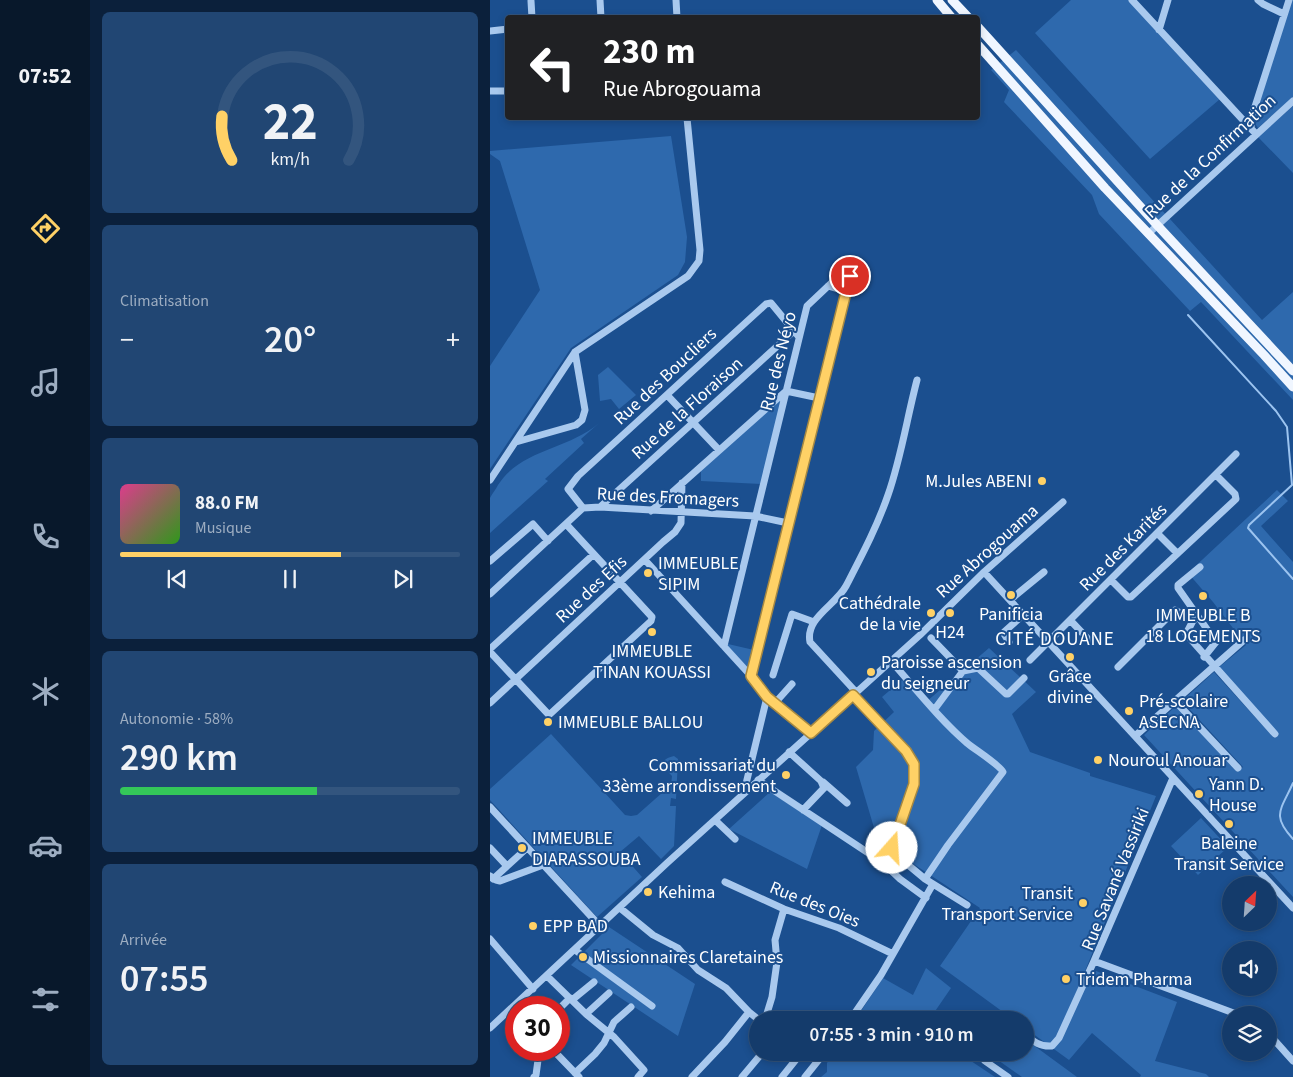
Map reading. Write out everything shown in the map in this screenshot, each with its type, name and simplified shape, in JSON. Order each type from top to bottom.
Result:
[{"type":"main road","points":[[937,0],[950,15]]},
{"type":"main road","points":[[952,0],[965,15]]},
{"type":"main road","points":[[980,29],[1157,225],[1293,371]]},
{"type":"main road","points":[[980,47],[1095,178],[1293,387]]},
{"type":"main road","points":[[1095,178],[1106,169]]},
{"type":"street","points":[[531,0],[532,15]]},
{"type":"street","points":[[600,0],[601,15]]},
{"type":"street","points":[[676,0],[677,15]]},
{"type":"street","points":[[1132,0],[1254,131]]},
{"type":"street","points":[[1159,30],[1168,0]]},
{"type":"street","points":[[1258,0],[1284,14]]},
{"type":"street","points":[[1254,131],[1252,116],[1289,0]]},
{"type":"street","points":[[490,31],[505,29]]},
{"type":"street","points":[[490,91],[505,91]]},
{"type":"street","name":"Rue de la Confirmation","points":[[1148,234],[1254,131],[1293,101]]},
{"type":"street","points":[[490,480],[575,352],[688,276],[699,261],[700,250],[687,120]]},
{"type":"street","name":"Rue des Néyo","points":[[724,646],[806,306],[843,272],[848,273],[850,276],[751,676]]},
{"type":"street","points":[[828,286],[845,291]]},
{"type":"street","name":"Rue des Boucliers","points":[[583,508],[568,492],[569,487],[578,476],[766,304],[771,303],[799,337]]},
{"type":"street","name":"Rue de la Floraison","points":[[600,507],[794,330]]},
{"type":"street","points":[[516,442],[576,425],[582,420],[585,410],[575,352]]},
{"type":"street","points":[[916,380],[887,497],[864,550],[844,589],[814,622],[809,635],[810,642],[906,751],[914,764],[914,784],[892,848],[895,854],[925,879],[967,905]]},
{"type":"street","points":[[651,511],[786,391],[819,398]]},
{"type":"street","points":[[667,394],[719,450]]},
{"type":"street","name":"Rue des Karités","points":[[1030,660],[1236,454]]},
{"type":"street","points":[[1111,580],[1128,597],[1131,597],[1236,499],[1235,494],[1216,475]]},
{"type":"street","name":"Rue des Efis","points":[[490,703],[675,532],[681,523],[682,483]]},
{"type":"street","name":"Rue Abrogouama","points":[[526,996],[758,780],[891,661],[984,572],[1063,502]]},
{"type":"street","name":"Rue des Fromagers","points":[[490,594],[583,508],[600,507],[755,516],[788,523]]},
{"type":"street","points":[[490,561],[533,524],[548,541]]},
{"type":"street","points":[[566,524],[594,554],[620,583],[652,617],[651,621],[549,715],[490,651],[594,554]]},
{"type":"street","points":[[1157,533],[1177,553]]},
{"type":"street","points":[[644,560],[751,676],[767,697],[811,733]]},
{"type":"street","points":[[1200,567],[1178,585],[1178,588],[1195,617],[1216,642],[1204,657]]},
{"type":"street","points":[[984,572],[1293,908]]},
{"type":"street","points":[[1010,600],[1044,572]]},
{"type":"street","points":[[1118,667],[1174,610],[1195,617]]},
{"type":"street","points":[[773,675],[792,614],[814,622]]},
{"type":"street","points":[[1009,642],[1004,632],[1023,615]]},
{"type":"street","points":[[1195,617],[1186,634],[1204,657],[1275,734]]},
{"type":"street","points":[[1070,620],[1089,640]]},
{"type":"street","points":[[931,638],[963,671]]},
{"type":"street","points":[[1135,736],[1244,640]]},
{"type":"street","points":[[891,661],[952,731],[976,751],[1000,767],[1003,772],[925,879]]},
{"type":"street","points":[[934,710],[963,671],[974,667],[978,668],[1006,694],[1024,678]]},
{"type":"street","points":[[775,703],[792,684]]},
{"type":"street","points":[[744,793],[767,697]]},
{"type":"street","points":[[1175,701],[1238,768]]},
{"type":"street","points":[[789,752],[820,781],[847,802]]},
{"type":"street","name":"Rue Savané Vassiriki","points":[[1173,778],[1094,962],[1222,1009]]},
{"type":"street","points":[[758,780],[882,862],[900,879],[926,898]]},
{"type":"street","points":[[803,810],[824,788],[820,781]]},
{"type":"street","points":[[490,807],[600,926]]},
{"type":"street","points":[[715,820],[734,839]]},
{"type":"street","points":[[490,848],[507,866]]},
{"type":"street","points":[[527,848],[492,877],[500,881],[543,865]]},
{"type":"street","name":"Rue des Oies","points":[[725,882],[784,910],[839,928],[893,954]]},
{"type":"street","points":[[856,1011],[934,884]]},
{"type":"street","points":[[620,908],[653,935],[678,948],[698,970],[726,988],[749,1012],[725,1042],[692,1077]]},
{"type":"street","points":[[768,1011],[772,997],[777,962],[775,940],[784,910]]},
{"type":"street","points":[[490,939],[533,988]]},
{"type":"street","points":[[575,950],[652,1006]]},
{"type":"street","points":[[1034,1041],[1045,1046],[1052,1046],[1062,1031],[1094,962]]},
{"type":"street","points":[[547,976],[586,1014],[609,1032],[644,1070],[638,1077]]},
{"type":"street","points":[[571,999],[594,982]]},
{"type":"street","points":[[586,1014],[609,993]]},
{"type":"street","points":[[564,1061],[577,1075],[604,1043],[614,1022],[631,1007]]},
{"type":"street","name":"Rue Abrogouama","points":[[490,1028],[505,1017]]},
{"type":"street","points":[[1277,1043],[1293,1061]]},
{"type":"street","points":[[534,1077],[538,1061]]},
{"type":"street","points":[[742,1077],[755,1061]]},
{"type":"street","points":[[782,1077],[795,1061]]},
{"type":"street","points":[[805,1077],[816,1061]]},
{"type":"street","points":[[985,1061],[1008,1077]]},
{"type":"shaded area","points":[[1071,0],[1130,0],[1220,99],[1150,159],[1035,33]]},
{"type":"shaded area","points":[[1290,0],[1293,0],[1293,97],[1258,128],[1254,122],[1254,116]]},
{"type":"shaded area","points":[[1016,50],[1262,320],[1293,292],[1293,400],[1201,302],[1190,311],[1099,214],[1092,195],[1004,102],[1009,90],[991,70]]},
{"type":"shaded area","points":[[1293,106],[1293,173],[1258,137]]},
{"type":"shaded area","points":[[671,136],[687,237],[685,262],[678,275],[571,348],[490,469],[490,366],[540,290],[500,161],[490,154],[490,151]]},
{"type":"shaded area","points":[[608,367],[636,395],[619,409],[611,399],[600,401],[598,375]]},
{"type":"shaded area","points":[[783,396],[761,484],[701,481],[701,470]]},
{"type":"shaded area","points":[[599,423],[581,439],[584,443],[545,479],[548,481],[490,533],[490,498],[508,473],[519,464],[587,432]]},
{"type":"shaded area","points":[[1277,490],[1288,501],[1261,526],[1293,562],[1293,897],[1278,881],[1278,876],[1274,876],[1144,735],[1176,706],[1237,772],[1243,767],[1182,701],[1214,672],[1274,738],[1279,735],[1218,668],[1246,645],[1188,573]]},
{"type":"shaded area","points":[[728,644],[754,650],[749,669],[728,647]]},
{"type":"shaded area","points":[[989,648],[1036,692],[1012,714],[1030,752],[1090,773],[1090,776],[1156,796],[1081,981],[1091,985],[1096,971],[1177,1002],[1155,1061],[1206,1074],[1209,1077],[1140,1077],[1141,1075],[1092,1033],[1069,1060],[1034,1035],[1034,1011],[1002,1011],[940,966],[980,908],[909,861],[880,848],[856,767],[873,750],[874,731],[894,712],[882,697],[902,680],[926,702]]},
{"type":"shaded area","points":[[551,734],[625,815],[637,815],[671,785],[672,776],[665,767],[664,762],[674,756],[678,759],[676,799],[671,798],[670,806],[676,806],[674,846],[661,859],[639,836],[620,852],[642,877],[597,917],[490,800],[490,789]]},
{"type":"shaded area","points":[[770,792],[822,825],[807,869],[729,829]]},
{"type":"shaded area","points":[[1201,818],[1228,847],[1198,875],[1171,846]]},
{"type":"shaded area","points":[[609,927],[695,984],[678,1036],[571,965]]},
{"type":"shaded area","points":[[926,968],[951,988],[935,1011],[861,1011],[883,978],[913,995]]},
{"type":"shaded area","points":[[1034,1046],[1077,1077],[1022,1077],[999,1061],[1034,1061]]},
{"type":"shaded area","points":[[828,1061],[971,1061],[995,1077],[821,1077],[827,1072]]},
{"type":"waterway","points":[[1188,315],[1276,411],[1287,427],[1292,485],[1248,528],[1293,579]]},
{"type":"waterway","points":[[1293,783],[1280,812],[1282,824],[1293,839]]},
{"type":"place","name":"M.Jules ABENI","points":[[1042,481]]},
{"type":"place","name":"IMMEUBLE SIPIM","points":[[648,573]]},
{"type":"place","name":"Panificia","points":[[1011,595]]},
{"type":"place","name":"IMMEUBLE B 18 LOGEMENTS","points":[[1203,596]]},
{"type":"place","name":"Cathédrale de la vie","points":[[931,613]]},
{"type":"place","name":"H24","points":[[950,613]]},
{"type":"place","name":"IMMEUBLE TINAN KOUASSI","points":[[652,632]]},
{"type":"place","name":"Grâce divine","points":[[1070,657]]},
{"type":"place","name":"Paroisse ascension du seigneur","points":[[871,672]]},
{"type":"place","name":"Pré-scolaire ASECNA","points":[[1129,711]]},
{"type":"place","name":"IMMEUBLE BALLOU","points":[[548,722]]},
{"type":"place","name":"Nouroul Anouar","points":[[1098,760]]},
{"type":"place","name":"Commissariat du 33ème arrondissement","points":[[786,775]]},
{"type":"place","name":"Yann D. House","points":[[1199,794]]},
{"type":"place","name":"Baleine Transit Service","points":[[1229,824]]},
{"type":"place","name":"IMMEUBLE DIARASSOUBA","points":[[522,848]]},
{"type":"place","name":"Kehima","points":[[648,892]]},
{"type":"place","name":"Transit Transport Service","points":[[1083,903]]},
{"type":"place","name":"EPP BAD","points":[[533,926]]},
{"type":"place","name":"Missionnaires Claretaines","points":[[583,957]]},
{"type":"place","name":"Tridem Pharma","points":[[1066,979]]},
{"type":"district","name":"CITÉ DOUANE","points":[[1055,638]]},
{"type":"route","points":[[850,276],[751,676],[767,697],[811,733],[853,695],[911,757],[914,764],[914,784],[892,848]]}]
